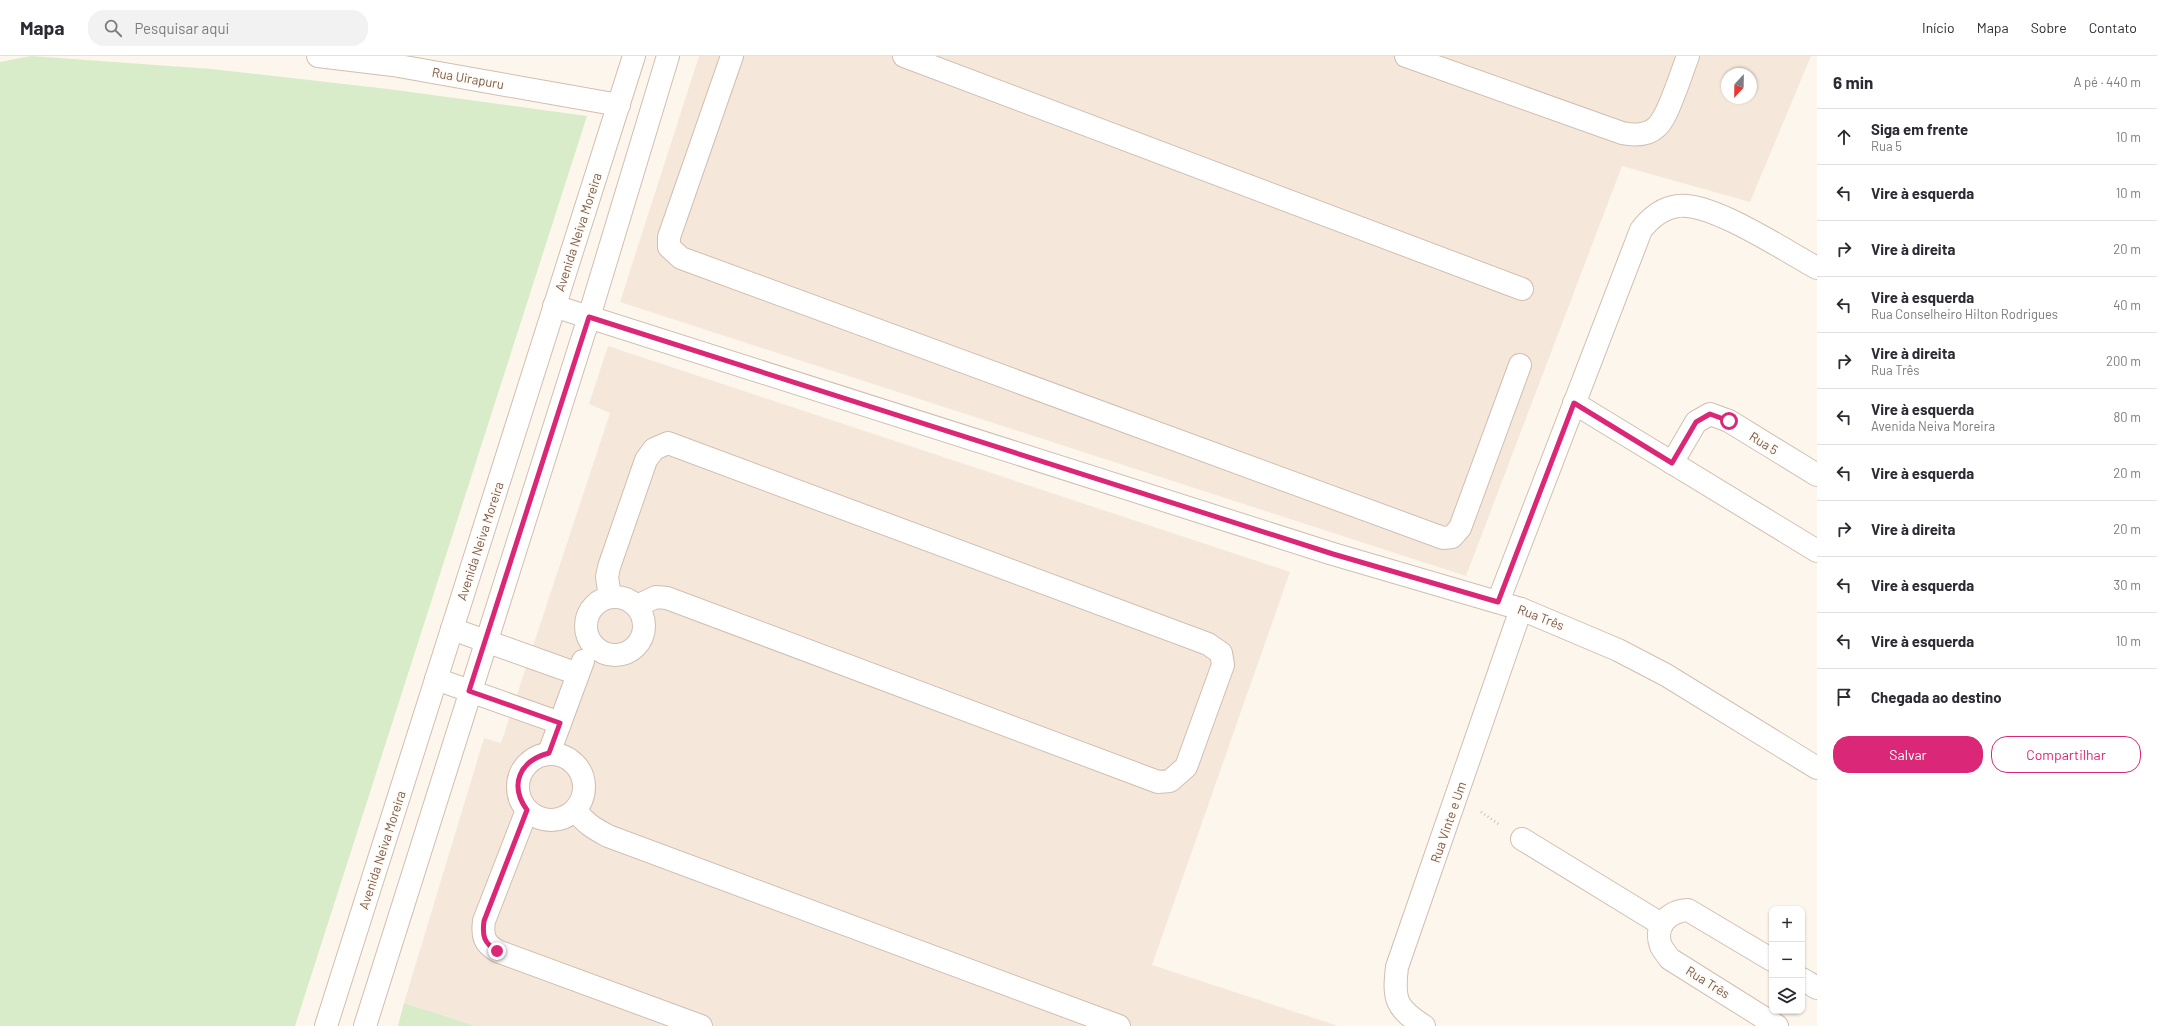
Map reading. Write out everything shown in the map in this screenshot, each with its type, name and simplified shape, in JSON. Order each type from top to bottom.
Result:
[{"type":"street","name":"Rua Uirapuru","points":[[318,56],[394,60],[619,104]]},
{"type":"street","name":"Avenida Neiva Moreira","points":[[326,1026],[634,56]]},
{"type":"street","points":[[365,1026],[469,691],[589,317],[668,56]]},
{"type":"street","points":[[732,56],[669,237],[670,247],[681,258],[1443,538],[1452,537],[1460,528],[1520,365]]},
{"type":"street","points":[[904,56],[1522,289]]},
{"type":"street","points":[[1406,56],[1622,133],[1640,136],[1652,132],[1660,126],[1666,116],[1688,56]]},
{"type":"street","points":[[1498,602],[1641,230],[1651,217],[1663,210],[1679,206],[1695,206],[1721,216],[1817,268]]},
{"type":"street","name":"Rua Três","points":[[554,306],[1333,554],[1521,609],[1618,650],[1666,675],[1817,768]]},
{"type":"street","points":[[1574,403],[1817,551]]},
{"type":"street","name":"Rua 5","points":[[1672,463],[1696,422],[1710,414],[1729,421],[1817,475]]},
{"type":"street","points":[[610,597],[607,577],[609,567],[646,460],[654,449],[668,443],[1208,644],[1221,653],[1223,665],[1186,767],[1170,781],[1158,782],[667,598],[656,597],[637,606]]},
{"type":"street","points":[[610,597],[620,597],[629,600],[637,606],[642,614],[643,633],[633,649],[624,654],[614,655],[596,649],[586,633],[587,613],[600,600],[610,597]]},
{"type":"street","name":"Rua Vinte e Um","points":[[1424,1026],[1400,1007],[1394,988],[1397,967],[1521,609]]},
{"type":"street","points":[[452,629],[578,674]]},
{"type":"street","points":[[549,753],[583,661],[596,649]]},
{"type":"street","points":[[436,679],[560,723]]},
{"type":"street","points":[[549,753],[560,755],[570,760],[579,768],[584,778],[585,789],[582,800],[576,810],[568,817],[552,821],[536,817],[520,802],[518,781],[522,770],[538,756],[549,753]]},
{"type":"street","points":[[527,810],[484,921],[482,933],[488,946],[497,951],[701,1026]]},
{"type":"street","points":[[576,810],[582,819],[593,828],[608,836],[1119,1026]]},
{"type":"street","points":[[1522,839],[1661,924],[1676,911],[1688,910],[1769,958]]},
{"type":"street","name":"Rua Três","points":[[1661,924],[1659,934],[1661,946],[1670,959],[1777,1026]]},
{"type":"street","points":[[1805,981],[1817,988]]},
{"type":"path","points":[[1457,796],[1522,839]]},
{"type":"shaded area","points":[[699,56],[1811,56],[1750,202],[1622,166],[1466,576],[620,302]]},
{"type":"shaded area","points":[[608,346],[1290,572],[1152,965],[1338,1026],[476,1026],[404,1003],[484,738],[501,743],[610,413],[589,404]]},
{"type":"green space","points":[[31,56],[211,69],[388,89],[587,116],[295,1026],[0,1026],[0,62]]},
{"type":"green space","points":[[404,1003],[476,1026],[398,1026]]},
{"type":"route","points":[[497,951],[488,946],[484,941],[482,933],[484,921],[527,810],[520,802],[518,781],[522,770],[529,762],[538,756],[549,753],[560,723],[469,691],[589,317],[1333,554],[1498,602],[1574,403],[1672,463],[1696,422],[1710,414],[1729,421]]}]
